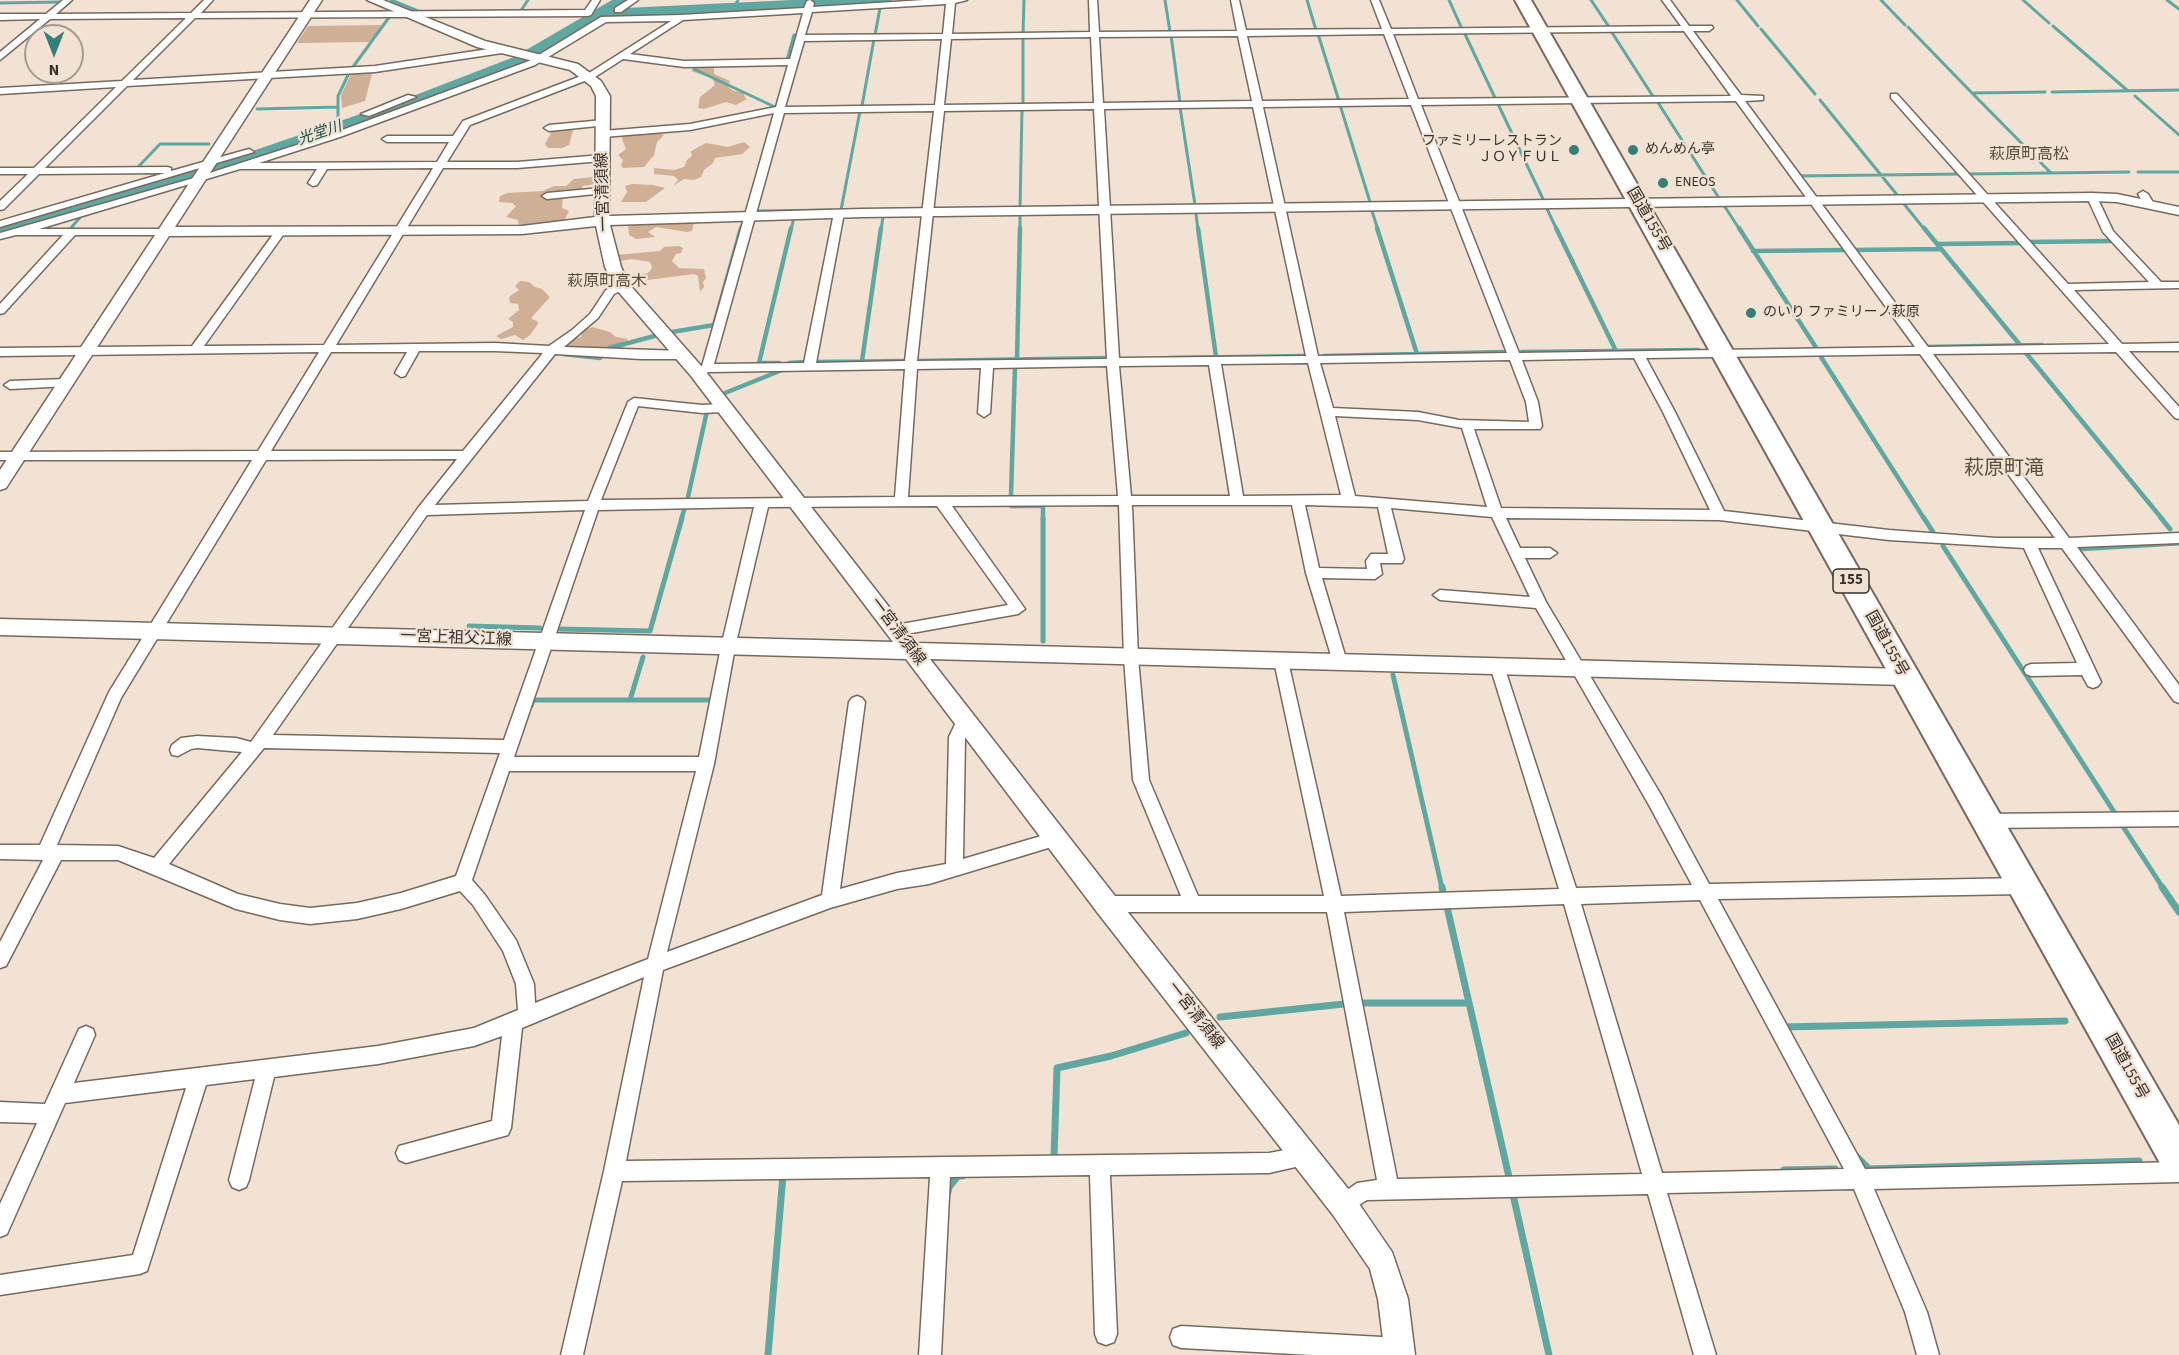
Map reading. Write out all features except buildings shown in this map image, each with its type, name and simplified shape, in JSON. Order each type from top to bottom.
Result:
[{"type":"highway","name":"国道155号","points":[[1523,0],[2179,1161]]},
{"type":"street","points":[[0,57],[68,0]]},
{"type":"street","points":[[0,207],[209,0]]},
{"type":"street","points":[[0,484],[9,456],[66,383],[199,172],[316,0]]},
{"type":"street","points":[[373,0],[502,50],[574,67],[588,76]]},
{"type":"street","points":[[2,19],[409,15],[447,11],[589,14],[596,0]]},
{"type":"street","points":[[634,0],[618,10],[635,14],[681,18],[811,3]]},
{"type":"street","points":[[901,501],[911,364],[951,0]]},
{"type":"street","points":[[239,166],[382,119],[538,59],[603,19],[635,14],[811,3],[963,0]]},
{"type":"street","points":[[1093,0],[1113,362],[1125,501],[1131,658],[1141,780],[1192,903]]},
{"type":"street","points":[[1235,0],[1313,360],[1349,500]]},
{"type":"street","points":[[1328,412],[1418,416],[1467,425],[1536,426],[1532,402],[1376,0]]},
{"type":"street","points":[[1666,0],[2179,697]]},
{"type":"street","points":[[811,3],[702,370],[911,364],[1514,358],[2179,347]]},
{"type":"street","points":[[46,851],[114,696],[454,139],[466,123],[588,76],[681,18]]},
{"type":"street","points":[[799,38],[1709,28]]},
{"type":"street","points":[[0,91],[375,69],[502,50]]},
{"type":"street","points":[[0,236],[345,122],[521,55]]},
{"type":"street","points":[[621,56],[684,63],[792,62]]},
{"type":"street","name":"一宮清須線","points":[[588,76],[597,84],[603,96],[601,191],[603,221],[613,267],[622,286],[682,356],[702,370],[723,408],[1058,838],[1106,904],[1343,1205],[1382,1262],[1393,1299],[1400,1352]]},
{"type":"street","points":[[1894,96],[2179,415]]},
{"type":"street","points":[[549,128],[690,127],[779,110],[1760,98]]},
{"type":"street","points":[[387,140],[454,139]]},
{"type":"street","points":[[0,224],[199,172],[239,166],[527,165],[602,158]]},
{"type":"street","points":[[313,183],[324,166]]},
{"type":"street","points":[[0,171],[199,172]]},
{"type":"street","points":[[547,196],[601,191]]},
{"type":"street","points":[[16,232],[522,230],[603,221],[839,213],[2092,197],[2146,199],[2179,211]]},
{"type":"street","points":[[2092,197],[2108,232],[2159,286]]},
{"type":"street","points":[[809,366],[839,213]]},
{"type":"street","points":[[195,350],[281,231]]},
{"type":"street","points":[[0,311],[72,232]]},
{"type":"street","points":[[2064,286],[2179,285]]},
{"type":"street","points":[[157,867],[257,745],[423,511],[467,454],[552,350],[576,333],[594,316],[610,292],[622,286]]},
{"type":"street","points":[[0,352],[495,347],[682,356]]},
{"type":"street","points":[[401,373],[415,348]]},
{"type":"street","points":[[1638,355],[1669,412],[1719,515]]},
{"type":"street","points":[[1215,362],[1237,501]]},
{"type":"street","points":[[984,413],[987,364]]},
{"type":"street","points":[[10,385],[66,383]]},
{"type":"street","points":[[463,882],[593,504],[634,402],[702,409],[723,408]]},
{"type":"street","points":[[1467,425],[1493,505],[1540,603],[1655,801],[1859,1178],[1916,1312],[1928,1355]]},
{"type":"street","points":[[9,456],[467,454]]},
{"type":"street","points":[[423,511],[593,504],[1349,500],[1498,513],[1719,515],[1889,535],[1996,543],[2066,543],[2179,538]]},
{"type":"street","points":[[895,630],[1018,609],[941,501]]},
{"type":"street","points":[[572,1355],[614,1171],[655,965],[706,764],[728,647],[762,502]]},
{"type":"street","points":[[1298,502],[1313,573],[1340,662]]},
{"type":"street","points":[[1313,573],[1375,574],[1373,561],[1376,558],[1397,559],[1384,504]]},
{"type":"street","points":[[2029,543],[2090,675],[2031,670]]},
{"type":"street","points":[[1516,553],[1550,553]]},
{"type":"street","points":[[1440,595],[1540,603]]},
{"type":"street","name":"一宮上祖父江線","points":[[1,630],[154,631],[1905,677]]},
{"type":"street","points":[[1281,661],[1334,904],[1389,1190]]},
{"type":"street","points":[[1497,666],[1569,896],[1705,1355]]},
{"type":"street","points":[[830,900],[857,702]]},
{"type":"street","points":[[954,867],[957,738],[964,720]]},
{"type":"street","points":[[178,750],[187,743],[197,742],[257,745],[509,747]]},
{"type":"street","points":[[503,764],[706,764]]},
{"type":"street","points":[[1985,821],[2179,819]]},
{"type":"street","points":[[59,1094],[388,1053],[474,1037],[655,965],[830,900],[1058,838]]},
{"type":"street","points":[[0,960],[53,858],[46,851]]},
{"type":"street","points":[[0,852],[118,853],[236,901],[280,912],[310,916],[368,909],[463,882]]},
{"type":"street","points":[[406,1153],[501,1128],[525,984],[510,946],[479,900],[463,882]]},
{"type":"street","points":[[1106,904],[1334,904],[1704,892],[2024,886]]},
{"type":"street","points":[[0,1227],[86,1035]]},
{"type":"street","points":[[239,1180],[267,1068]]},
{"type":"street","points":[[0,1285],[140,1264],[200,1075]]},
{"type":"street","points":[[0,1112],[49,1114]]},
{"type":"street","points":[[614,1171],[1100,1164],[1269,1164],[1306,1156]]},
{"type":"street","points":[[1100,1164],[1106,1334]]},
{"type":"street","points":[[930,1355],[941,1166]]},
{"type":"street","points":[[1343,1205],[1365,1190],[2179,1172]]},
{"type":"street","points":[[1182,1337],[1400,1352]]},
{"type":"shaded area","points":[[382,25],[370,42],[297,43],[308,26]]},
{"type":"shaded area","points":[[698,66],[714,68],[714,74],[730,81],[728,87],[734,91],[745,92],[744,96],[747,99],[736,105],[726,102],[704,109],[698,108],[700,97],[715,85],[712,78],[691,71]]},
{"type":"shaded area","points":[[373,70],[365,101],[342,108],[341,95],[352,72]]},
{"type":"shaded area","points":[[560,128],[573,130],[569,145],[562,148],[548,148],[545,144],[552,131]]},
{"type":"shaded area","points":[[638,132],[646,134],[657,132],[664,135],[657,142],[654,155],[644,167],[623,168],[621,165],[623,160],[618,155],[626,149],[621,136]]},
{"type":"shaded area","points":[[744,142],[750,147],[742,154],[715,158],[701,177],[694,180],[684,179],[673,186],[678,180],[674,176],[654,174],[654,168],[674,170],[684,167],[692,156],[691,151],[706,143],[728,147]]},
{"type":"shaded area","points":[[593,177],[598,180],[595,184],[583,186],[580,191],[563,196],[562,208],[569,211],[563,223],[519,226],[518,220],[506,217],[516,206],[512,203],[499,202],[500,196],[507,193],[543,191],[554,186],[566,186],[574,179]]},
{"type":"shaded area","points":[[632,184],[665,188],[646,202],[621,202],[627,192],[625,186]]},
{"type":"shaded area","points":[[691,220],[694,223],[692,231],[656,227],[648,232],[655,237],[636,239],[629,235],[628,225],[632,222]]},
{"type":"shaded area","points":[[664,247],[683,248],[681,253],[676,254],[672,261],[679,268],[704,269],[706,278],[700,292],[698,276],[694,274],[640,281],[640,275],[648,273],[652,268],[650,262],[631,259],[616,262],[616,255],[660,251]]},
{"type":"shaded area","points":[[520,281],[529,282],[542,289],[550,297],[532,317],[538,324],[530,335],[523,340],[515,335],[501,339],[496,336],[513,327],[513,322],[508,319],[519,310],[518,304],[510,303],[509,297],[519,290],[515,286]]},
{"type":"shaded area","points":[[592,327],[610,332],[616,337],[628,339],[619,349],[571,349],[565,345],[568,340],[581,337],[583,331]]},
{"type":"waterway","points":[[391,0],[423,13]]},
{"type":"waterway","points":[[520,12],[528,0]]},
{"type":"waterway","name":"光堂川","points":[[0,229],[242,161],[420,100],[521,61],[625,0]]},
{"type":"waterway","points":[[736,4],[738,0]]},
{"type":"waterway","points":[[604,13],[659,13],[883,0]]},
{"type":"waterway","points":[[1023,34],[1024,0]]},
{"type":"waterway","points":[[1165,0],[1170,32],[1166,32]]},
{"type":"waterway","points":[[1307,0],[1316,30]]},
{"type":"waterway","points":[[1449,0],[1462,29]]},
{"type":"waterway","points":[[1591,0],[1609,27]]},
{"type":"waterway","points":[[1737,0],[1758,26]]},
{"type":"waterway","points":[[1881,0],[1905,25]]},
{"type":"waterway","points":[[2023,0],[2049,23]]},
{"type":"waterway","points":[[2167,0],[2179,9]]},
{"type":"waterway","points":[[0,3],[62,2]]},
{"type":"waterway","points":[[875,35],[880,8]]},
{"type":"waterway","points":[[353,67],[390,16]]},
{"type":"waterway","points":[[2053,26],[2128,91]]},
{"type":"waterway","points":[[1908,27],[1972,93]]},
{"type":"waterway","points":[[1761,29],[1815,94]]},
{"type":"waterway","points":[[1611,31],[1654,98]]},
{"type":"waterway","points":[[1464,32],[1496,100]]},
{"type":"waterway","points":[[1318,34],[1339,101]]},
{"type":"waterway","points":[[783,60],[787,60],[794,35],[796,35]]},
{"type":"waterway","points":[[1171,35],[1180,103]]},
{"type":"waterway","points":[[1023,37],[1023,104]]},
{"type":"waterway","points":[[862,106],[874,39]]},
{"type":"waterway","points":[[694,69],[775,107]]},
{"type":"waterway","points":[[338,107],[338,96],[349,73],[343,73]]},
{"type":"waterway","points":[[2128,91],[2179,90]]},
{"type":"waterway","points":[[2052,92],[2128,91]]},
{"type":"waterway","points":[[1972,93],[2045,92]]},
{"type":"waterway","points":[[1972,93],[2051,173]]},
{"type":"waterway","points":[[2135,96],[2179,135]]},
{"type":"waterway","points":[[1820,100],[1881,175]]},
{"type":"waterway","points":[[1650,102],[1657,101],[1719,198]]},
{"type":"waterway","points":[[1498,104],[1544,201]]},
{"type":"waterway","points":[[1340,105],[1370,202]]},
{"type":"waterway","points":[[257,109],[338,107]]},
{"type":"waterway","points":[[338,107],[338,121]]},
{"type":"waterway","points":[[1180,107],[1195,205]]},
{"type":"waterway","points":[[1014,208],[1020,208],[1022,109]]},
{"type":"waterway","points":[[841,210],[860,111]]},
{"type":"waterway","points":[[139,166],[160,144],[209,144]]},
{"type":"waterway","points":[[2051,173],[2129,172]]},
{"type":"waterway","points":[[2138,172],[2179,172]]},
{"type":"waterway","points":[[1968,174],[2051,173]]},
{"type":"waterway","points":[[1881,175],[1961,174]]},
{"type":"waterway","points":[[1798,176],[1881,175]]},
{"type":"waterway","points":[[1881,175],[1898,196]]},
{"type":"waterway","name":"光堂川","points":[[87,210],[92,204]]},
{"type":"waterway","points":[[1904,204],[1925,230]]},
{"type":"waterway","points":[[1725,207],[1740,230]]},
{"type":"waterway","points":[[1547,209],[1557,230]]},
{"type":"waterway","points":[[758,211],[831,210]]},
{"type":"waterway","points":[[1372,211],[1378,230]]},
{"type":"waterway","points":[[70,229],[83,214]]},
{"type":"waterway","points":[[1196,214],[1198,230]]},
{"type":"waterway","points":[[1020,215],[1020,228]]},
{"type":"waterway","points":[[791,230],[794,217]]},
{"type":"waterway","points":[[881,230],[883,217]]},
{"type":"waterway","points":[[741,230],[743,221]]},
{"type":"waterway","points":[[563,354],[600,358],[609,348],[666,333],[714,325],[741,228]]},
{"type":"waterway","points":[[779,363],[759,363],[791,228]]},
{"type":"waterway","points":[[862,361],[881,228]]},
{"type":"waterway","points":[[1017,359],[1020,228]]},
{"type":"waterway","points":[[1198,228],[1216,357]]},
{"type":"waterway","points":[[1377,228],[1417,354]]},
{"type":"waterway","points":[[1556,228],[1616,351]]},
{"type":"waterway","points":[[1739,228],[1754,251]]},
{"type":"waterway","points":[[1924,228],[1937,244]]},
{"type":"waterway","points":[[2029,242],[2112,241]]},
{"type":"waterway","points":[[1937,244],[2021,243]]},
{"type":"waterway","points":[[1937,244],[2020,345]]},
{"type":"waterway","points":[[1851,250],[1941,249]]},
{"type":"waterway","points":[[1754,251],[1844,250]]},
{"type":"waterway","points":[[1754,251],[1817,349]]},
{"type":"waterway","points":[[1925,347],[2042,345]]},
{"type":"waterway","points":[[1616,351],[1698,350]]},
{"type":"waterway","points":[[1522,352],[1616,351]]},
{"type":"waterway","points":[[1417,354],[1507,352]]},
{"type":"waterway","points":[[2026,353],[2163,520]]},
{"type":"waterway","points":[[1324,356],[1417,354]]},
{"type":"waterway","points":[[1168,358],[1307,356]]},
{"type":"waterway","points":[[1821,357],[1925,520]]},
{"type":"waterway","points":[[917,361],[1108,358]]},
{"type":"waterway","points":[[816,362],[905,361]]},
{"type":"waterway","points":[[789,363],[805,362]]},
{"type":"waterway","points":[[1011,495],[1015,366]]},
{"type":"waterway","points":[[725,393],[782,370]]},
{"type":"waterway","points":[[688,497],[707,411]]},
{"type":"waterway","points":[[1011,506],[1043,506],[1043,641]]},
{"type":"waterway","points":[[681,520],[685,507]]},
{"type":"waterway","points":[[560,629],[650,631],[682,518]]},
{"type":"waterway","points":[[1924,518],[1933,532]]},
{"type":"waterway","points":[[2161,518],[2170,529]]},
{"type":"waterway","points":[[2078,549],[2179,543]]},
{"type":"waterway","points":[[1943,546],[2116,815]]},
{"type":"waterway","points":[[469,626],[540,628]]},
{"type":"waterway","points":[[630,700],[643,657]]},
{"type":"waterway","points":[[1393,675],[1442,888]]},
{"type":"waterway","points":[[531,706],[533,700],[630,700]]},
{"type":"waterway","points":[[630,700],[711,700]]},
{"type":"waterway","points":[[2122,825],[2163,888]]},
{"type":"waterway","points":[[1442,887],[1443,892]]},
{"type":"waterway","points":[[2162,887],[2179,912]]},
{"type":"waterway","points":[[1447,907],[1509,1177]]},
{"type":"waterway","points":[[1362,1003],[1469,1003]]},
{"type":"waterway","points":[[1220,1017],[1344,1004]]},
{"type":"waterway","points":[[1783,1027],[2065,1021]]},
{"type":"waterway","points":[[1054,1157],[1057,1068],[1111,1056],[1186,1033]]},
{"type":"waterway","points":[[1855,1155],[1869,1169],[2139,1161]]},
{"type":"waterway","points":[[1784,1170],[1835,1169]]},
{"type":"waterway","points":[[768,1355],[783,1175]]},
{"type":"waterway","points":[[948,1192],[949,1187],[958,1176],[962,1176]]},
{"type":"waterway","points":[[1514,1199],[1549,1355]]},
{"type":"place","name":"ファミリーレストラン ＪＯＹＦＵＬ","points":[[1574,150]]},
{"type":"place","name":"めんめん亭","points":[[1633,150]]},
{"type":"place","name":"ENEOS","points":[[1663,183]]},
{"type":"place","name":"のいり ファミリーノ萩原","points":[[1751,313]]},
{"type":"district","name":"萩原町高松","points":[[2029,155]]},
{"type":"district","name":"萩原町高木","points":[[607,282]]},
{"type":"district","name":"萩原町滝","points":[[2004,470]]}]
